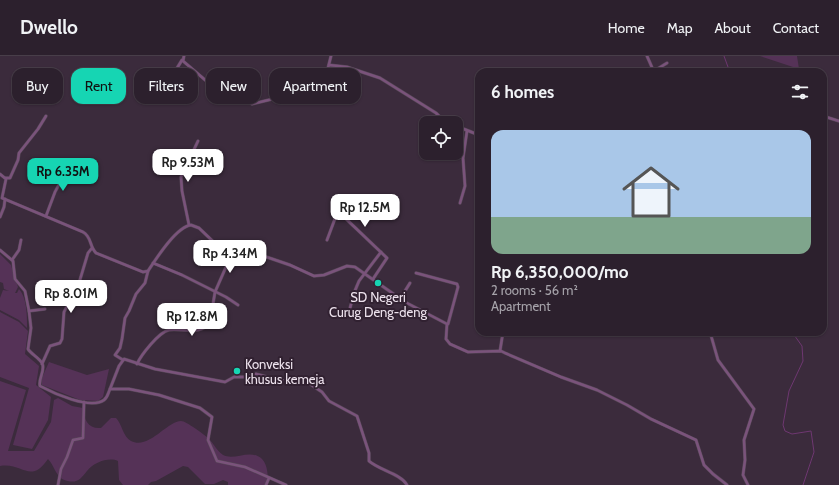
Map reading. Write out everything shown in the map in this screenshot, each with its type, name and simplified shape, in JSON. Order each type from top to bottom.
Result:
[{"type":"street","points":[[177,68],[183,58],[211,85],[252,104],[281,97],[317,83],[324,78],[330,65],[331,56]]},
{"type":"street","points":[[647,56],[652,68]]},
{"type":"street","points":[[660,68],[667,63]]},
{"type":"street","points":[[330,65],[347,67],[380,78],[439,116]]},
{"type":"street","points":[[0,174],[5,178],[10,178],[18,160],[20,151],[38,129],[46,116]]},
{"type":"street","points":[[827,117],[839,121]]},
{"type":"street","points":[[463,129],[475,134]]},
{"type":"street","points":[[460,203],[465,186],[463,158],[467,131]]},
{"type":"street","points":[[189,226],[182,191],[181,177],[198,141]]},
{"type":"street","points":[[46,216],[55,192],[62,179],[66,165]]},
{"type":"street","points":[[56,177],[62,179]]},
{"type":"street","points":[[0,217],[4,207],[2,198],[5,178]]},
{"type":"street","points":[[2,198],[86,233],[90,239],[92,248],[96,253],[141,271],[148,271]]},
{"type":"street","points":[[326,240],[336,216],[343,216],[387,258],[373,279]]},
{"type":"street","points":[[407,485],[402,480],[377,467],[369,461],[370,453],[357,416],[329,401],[322,392],[303,379],[295,377],[282,381],[256,374],[247,377],[234,377],[225,382],[155,370],[123,360],[115,355],[120,348],[125,318],[136,294],[146,283],[148,271],[159,254],[174,237],[184,227],[189,226],[198,228],[221,250],[259,254],[290,265],[314,276],[324,275],[350,265],[365,273],[400,299],[448,324]]},
{"type":"street","points":[[21,240],[18,250],[12,260],[15,279],[25,291],[29,312],[31,328],[28,349],[42,364]]},
{"type":"street","points":[[92,248],[88,253],[79,283],[64,312],[62,341],[50,345],[42,364],[43,369],[39,381],[40,386],[72,400],[96,403],[101,402],[107,397],[123,360]]},
{"type":"street","points":[[0,250],[12,260]]},
{"type":"street","points":[[137,364],[141,356],[155,339],[166,331],[198,330],[208,326],[215,292],[233,251]]},
{"type":"street","points":[[349,312],[352,298],[359,281],[381,252]]},
{"type":"street","points":[[153,264],[182,274],[238,305]]},
{"type":"street","points":[[416,273],[457,284],[458,287],[448,324],[446,339],[450,344],[469,352],[500,351],[561,377],[597,390],[620,401],[651,419],[696,440],[704,465],[727,485]]},
{"type":"street","points":[[400,299],[410,283]]},
{"type":"street","points":[[352,298],[365,301]]},
{"type":"street","points":[[29,312],[45,309]]},
{"type":"street","points":[[500,351],[502,336]]},
{"type":"street","points":[[711,336],[717,358],[721,365],[754,409],[744,440],[745,460],[743,475],[748,485]]},
{"type":"street","points":[[110,389],[143,391],[200,408],[212,417],[209,442],[216,460],[245,467],[286,485]]},
{"type":"street","points":[[58,485],[61,469],[73,440],[83,438],[84,402]]},
{"type":"street","points":[[266,485],[269,478]]},
{"type":"shaded area","points":[[760,56],[797,56],[799,68]]},
{"type":"shaded area","points":[[0,254],[11,265],[18,287],[15,293],[17,293],[19,289],[24,297],[27,328],[19,320],[0,310],[0,298],[3,290],[9,291],[4,289],[3,283],[0,282]]},
{"type":"shaded area","points":[[0,312],[19,322],[28,331],[25,354],[39,366],[36,385],[51,397],[48,420],[32,449],[13,445],[29,388],[0,377]]},
{"type":"shaded area","points":[[49,362],[87,375],[109,369],[103,397],[98,401],[80,400],[42,385],[41,380]]},
{"type":"shaded area","points":[[0,381],[26,390],[8,451],[34,451],[51,422],[54,400],[58,398],[72,406],[83,408],[86,420],[93,427],[101,428],[111,418],[116,418],[128,439],[138,443],[151,439],[176,422],[181,421],[187,423],[207,437],[223,455],[232,457],[248,454],[262,459],[267,468],[268,485],[228,485],[228,482],[223,480],[214,484],[205,484],[188,467],[183,466],[156,481],[151,482],[148,485],[123,485],[119,480],[118,461],[114,460],[102,461],[94,465],[80,479],[71,482],[62,479],[58,475],[48,459],[42,467],[31,472],[15,467],[0,466]]},
{"type":"waterway","points":[[724,56],[728,68]]},
{"type":"waterway","points":[[795,336],[802,346],[803,361],[789,391],[783,425],[785,431],[792,434],[811,431],[814,452],[803,485]]},
{"type":"place","name":"SD Negeri Curug Deng-deng","points":[[378,283]]},
{"type":"place","name":"Konveksi khusus kemeja","points":[[237,371]]}]
